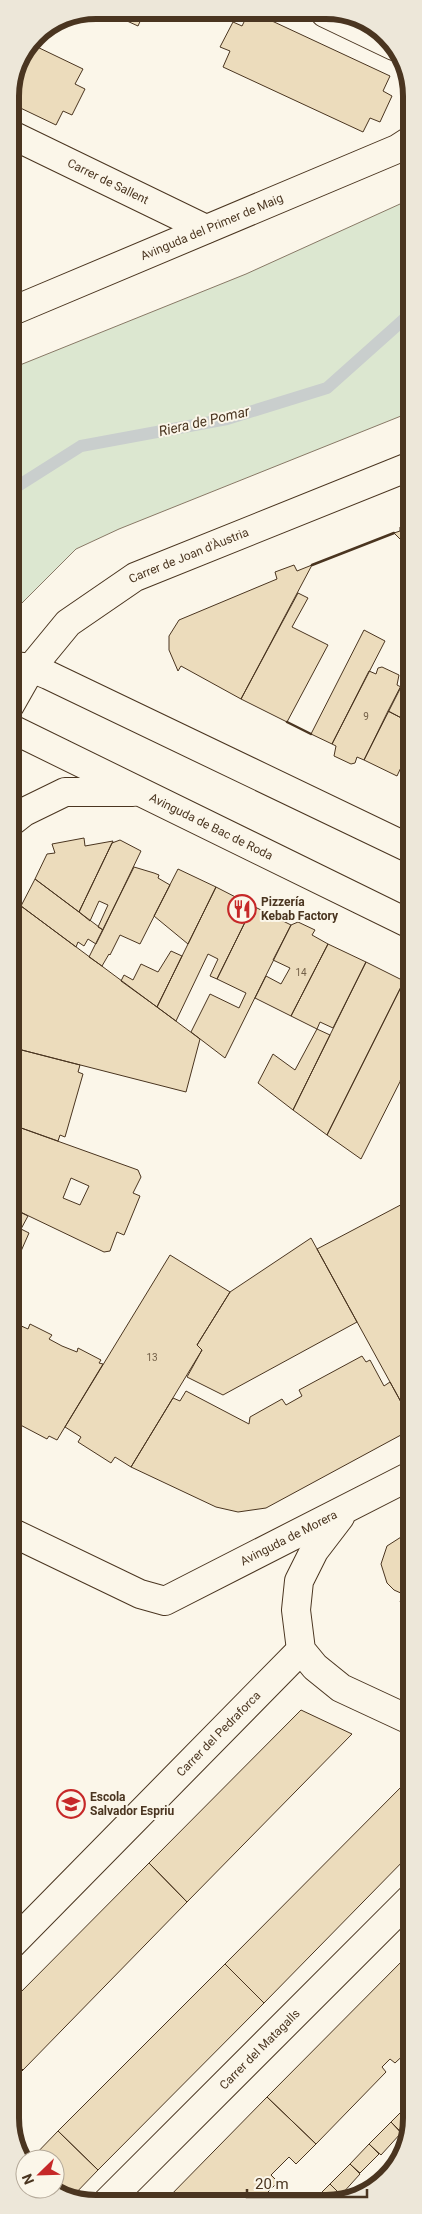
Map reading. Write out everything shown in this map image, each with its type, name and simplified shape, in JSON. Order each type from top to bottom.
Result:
[{"type":"street","points":[[339,20],[377,38]]},
{"type":"street","name":"Carrer de Sallent","points":[[19,138],[206,229]]},
{"type":"street","name":"Avinguda del Primer de Maig","points":[[19,308],[397,150],[403,146]]},
{"type":"street","name":"Carrer de Joan d'Àustria","points":[[20,667],[68,623],[135,577],[403,469]]},
{"type":"street","points":[[20,667],[403,845]]},
{"type":"street","name":"Avinguda de Bac de Roda","points":[[19,732],[403,921]]},
{"type":"street","points":[[19,816],[65,792],[109,791],[142,793]]},
{"type":"street","name":"Avinguda de Morera","points":[[19,1536],[140,1594],[165,1601],[403,1480]]},
{"type":"street","points":[[344,1511],[314,1551],[299,1581],[296,1610],[301,1650],[315,1667],[340,1688],[403,1717]]},
{"type":"street","name":"Carrer del Pedraforca","points":[[19,1937],[301,1650]]},
{"type":"street","name":"Carrer del Matagalls","points":[[114,2195],[403,1906]]},
{"type":"green space","points":[[403,203],[403,415],[119,529],[76,549],[19,606],[19,365],[246,274]]},
{"type":"building","points":[[123,19],[141,19],[138,26]]},
{"type":"building","points":[[246,19],[268,19],[390,76],[383,91],[392,96],[380,122],[370,118],[363,132],[223,67],[230,51],[220,47],[233,22],[242,26]]},
{"type":"building","points":[[37,47],[83,69],[75,84],[85,89],[72,115],[63,111],[56,125],[19,107],[21,76]]},
{"type":"building","points":[[403,525],[403,542],[394,533],[400,531],[400,527]]},
{"type":"building","points":[[294,565],[297,571],[312,565],[241,699],[181,666],[178,671],[169,650],[169,636],[179,620],[277,579],[275,572]]},
{"type":"building","points":[[298,593],[308,598],[292,627],[328,645],[287,722],[241,699]]},
{"type":"building","points":[[364,630],[385,641],[332,744],[311,734]]},
{"type":"building","points":[[382,667],[399,675],[397,685],[401,687],[364,760],[357,757],[355,763],[351,764],[334,756],[336,746],[332,744],[369,671],[376,674],[378,668]]},
{"type":"building","points":[[403,682],[403,719],[388,711]]},
{"type":"building","points":[[388,711],[403,719],[403,763],[397,776],[364,760]]},
{"type":"building","points":[[84,838],[85,846],[113,841],[79,912],[35,879],[47,854],[55,853],[52,844]]},
{"type":"building","points":[[120,840],[141,851],[103,930],[98,927],[108,905],[99,901],[90,921],[79,912],[112,843]]},
{"type":"building","points":[[134,867],[159,875],[158,878],[170,885],[140,944],[120,935],[102,966],[89,957]]},
{"type":"building","points":[[178,869],[216,887],[188,944],[154,916]]},
{"type":"building","points":[[35,879],[103,930],[96,944],[88,939],[84,946],[78,942],[76,947],[21,906]]},
{"type":"building","points":[[216,887],[253,906],[217,979],[210,976],[218,959],[208,954],[176,1021],[157,1007]]},
{"type":"building","points":[[21,906],[200,1039],[186,1092],[19,1049],[19,924]]},
{"type":"building","points":[[253,906],[291,925],[225,1058],[191,1032],[210,994],[239,1008],[246,993],[217,979]]},
{"type":"building","points":[[298,922],[315,930],[312,935],[328,944],[291,1016],[255,998],[266,976],[281,984],[290,968],[273,960],[291,925]]},
{"type":"building","points":[[328,944],[366,962],[333,1028],[320,1022],[317,1029],[291,1016]]},
{"type":"building","points":[[171,951],[182,956],[157,1007],[121,981],[124,975],[133,980],[141,964],[158,972]]},
{"type":"building","points":[[366,962],[403,980],[327,1135],[293,1110]]},
{"type":"building","points":[[403,983],[403,1076],[361,1159],[327,1135]]},
{"type":"building","points":[[317,1029],[330,1035],[293,1110],[258,1083],[273,1054],[295,1070]]},
{"type":"building","points":[[19,1049],[80,1065],[78,1072],[83,1074],[65,1137],[60,1135],[58,1141],[19,1127]]},
{"type":"building","points":[[19,1127],[138,1170],[141,1177],[133,1193],[140,1196],[124,1235],[117,1232],[110,1251],[104,1252],[19,1211]],"holes":[[[71,1178],[89,1186],[80,1205],[63,1198]]]},
{"type":"building","points":[[403,1204],[403,1406],[317,1249]]},
{"type":"building","points":[[19,1212],[28,1216],[21,1229],[29,1233],[19,1256]]},
{"type":"building","points":[[311,1238],[357,1322],[223,1395],[187,1377],[202,1350],[197,1345],[230,1292]]},
{"type":"building","points":[[170,1255],[230,1292],[197,1345],[202,1350],[131,1467],[115,1457],[111,1463],[78,1442],[81,1437],[65,1427]]},
{"type":"building","points":[[30,1324],[52,1335],[49,1339],[77,1352],[78,1348],[101,1360],[99,1363],[103,1364],[57,1440],[49,1436],[47,1439],[19,1424],[19,1325],[28,1329]]},
{"type":"building","points":[[362,1356],[366,1362],[370,1360],[384,1386],[390,1382],[403,1406],[403,1434],[266,1508],[238,1512],[216,1507],[131,1467],[173,1398],[180,1401],[186,1391],[249,1424],[250,1417],[282,1399],[286,1405],[302,1396],[299,1390]]},
{"type":"building","points":[[403,1536],[403,1594],[394,1590],[387,1583],[381,1564],[387,1546]]},
{"type":"building","points":[[301,1710],[352,1734],[187,1902],[149,1863]]},
{"type":"building","points":[[403,1785],[403,1861],[264,2003],[225,1964]]},
{"type":"building","points":[[149,1863],[187,1902],[23,2070],[19,2066],[19,1994]]},
{"type":"building","points":[[403,1960],[403,2055],[395,2063],[390,2059],[382,2067],[386,2072],[316,2144],[267,2097]]},
{"type":"building","points":[[225,1964],[264,2003],[98,2170],[58,2131]]},
{"type":"building","points":[[19,2066],[23,2070],[19,2074]]},
{"type":"building","points":[[267,2097],[316,2144],[296,2164],[289,2157],[271,2175],[278,2182],[265,2195],[171,2195]]},
{"type":"building","points":[[403,2110],[401,2132],[391,2122]]},
{"type":"building","points":[[391,2122],[401,2133],[381,2155],[369,2144]]},
{"type":"building","points":[[58,2131],[98,2170],[76,2192],[66,2189],[65,2149],[41,2149]]},
{"type":"building","points":[[369,2144],[379,2154],[360,2173],[350,2164]]},
{"type":"building","points":[[350,2164],[360,2174],[343,2193],[340,2194],[330,2184]]},
{"type":"building","points":[[330,2184],[340,2194],[336,2195],[319,2195]]},
{"type":"waterway","name":"Riera de Pomar","points":[[19,485],[81,446],[227,419],[327,388],[403,320]]},
{"type":"wall","points":[[312,565],[394,533]]},
{"type":"wall","points":[[287,722],[311,734]]},
{"type":"place","name":"Pizzería Kebab Factory","points":[[242,909]]},
{"type":"place","name":"Escola Salvador Espriu","points":[[71,1804]]}]
